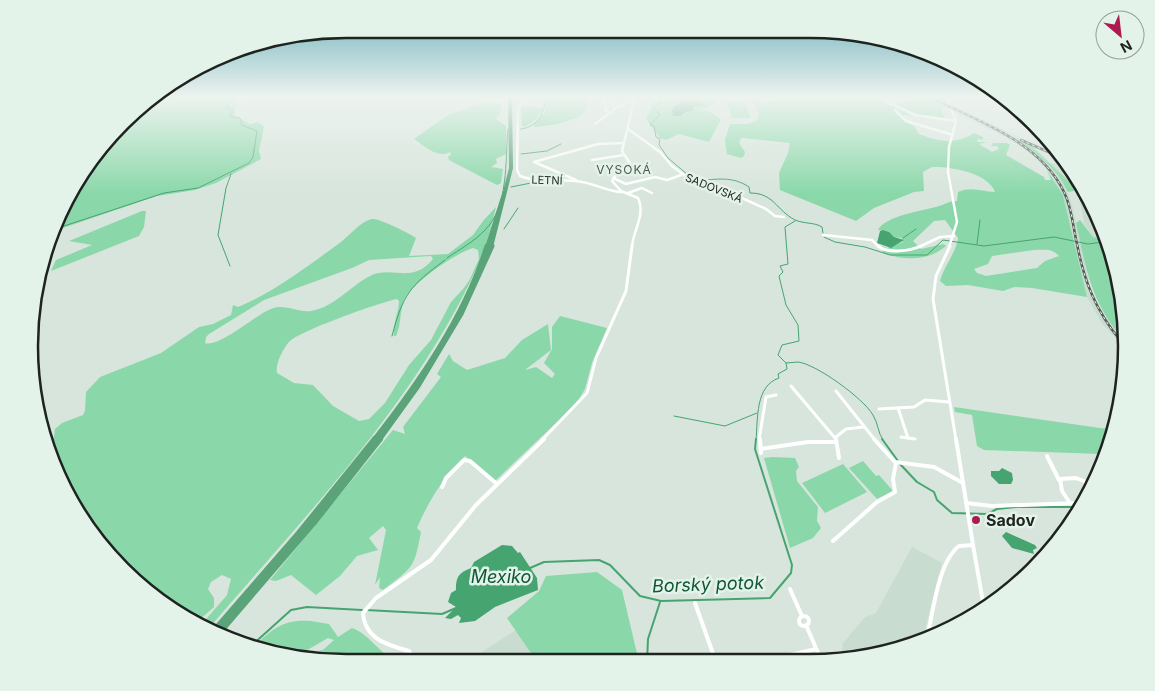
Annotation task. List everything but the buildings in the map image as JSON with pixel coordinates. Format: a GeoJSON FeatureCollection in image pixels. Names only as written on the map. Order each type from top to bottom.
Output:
{"type":"FeatureCollection","features":[{"type":"Feature","properties":{"kind":"highway"},"geometry":{"type":"LineString","coordinates":[[218,626],[381,430],[424,368],[458,311],[484,255],[503,198],[511,143],[510,129]]}},
{"type":"Feature","properties":{"kind":"highway"},"geometry":{"type":"LineString","coordinates":[[223,628],[338,491],[390,425],[428,369],[462,312],[488,255],[506,199],[514,143],[512,129]]}},
{"type":"Feature","properties":{"kind":"street","name":"LETNÍ"},"geometry":{"type":"LineString","coordinates":[[518,129],[517,173],[524,179],[536,182],[576,181],[603,186],[614,193],[628,193],[642,188],[652,193]]}},
{"type":"Feature","properties":{"kind":"street"},"geometry":{"type":"LineString","coordinates":[[613,178],[631,165],[622,151],[628,129]]}},
{"type":"Feature","properties":{"kind":"street","name":"SADOVSKÁ"},"geometry":{"type":"LineString","coordinates":[[628,129],[660,152],[682,174],[695,182],[726,192],[759,206],[775,216],[784,217]]}},
{"type":"Feature","properties":{"kind":"street"},"geometry":{"type":"LineString","coordinates":[[931,129],[952,136]]}},
{"type":"Feature","properties":{"kind":"street"},"geometry":{"type":"LineString","coordinates":[[954,129],[949,147],[948,172],[957,214],[954,236],[936,276],[933,299],[983,601]]}},
{"type":"Feature","properties":{"kind":"street"},"geometry":{"type":"LineString","coordinates":[[576,181],[534,162],[598,144],[624,143]]}},
{"type":"Feature","properties":{"kind":"street"},"geometry":{"type":"LineString","coordinates":[[592,160],[624,154]]}},
{"type":"Feature","properties":{"kind":"street"},"geometry":{"type":"LineString","coordinates":[[613,178],[626,184],[655,177],[667,180],[682,174]]}},
{"type":"Feature","properties":{"kind":"street"},"geometry":{"type":"LineString","coordinates":[[613,178],[615,185],[623,192]]}},
{"type":"Feature","properties":{"kind":"street"},"geometry":{"type":"LineString","coordinates":[[410,654],[409,651],[382,644],[378,641],[363,623],[364,611],[375,599],[416,574],[432,559],[452,538],[476,505],[585,396],[596,359],[615,322],[629,287],[633,261],[632,242],[642,205],[637,196],[628,193]]}},
{"type":"Feature","properties":{"kind":"street"},"geometry":{"type":"LineString","coordinates":[[824,235],[872,240],[880,248],[890,250],[914,249],[940,237],[954,236]]}},
{"type":"Feature","properties":{"kind":"street"},"geometry":{"type":"LineString","coordinates":[[791,386],[835,440],[839,458]]}},
{"type":"Feature","properties":{"kind":"street"},"geometry":{"type":"LineString","coordinates":[[836,391],[863,427],[896,463],[934,468],[963,483]]}},
{"type":"Feature","properties":{"kind":"street"},"geometry":{"type":"LineString","coordinates":[[776,396],[766,397],[763,406],[759,443],[761,451],[808,442],[835,440],[846,429],[863,427]]}},
{"type":"Feature","properties":{"kind":"street"},"geometry":{"type":"LineString","coordinates":[[879,409],[914,407],[925,400],[950,402]]}},
{"type":"Feature","properties":{"kind":"street"},"geometry":{"type":"LineString","coordinates":[[898,408],[908,438]]}},
{"type":"Feature","properties":{"kind":"street"},"geometry":{"type":"LineString","coordinates":[[902,437],[915,439]]}},
{"type":"Feature","properties":{"kind":"street"},"geometry":{"type":"LineString","coordinates":[[1046,456],[1070,503]]}},
{"type":"Feature","properties":{"kind":"street"},"geometry":{"type":"LineString","coordinates":[[442,486],[446,478],[464,460],[470,461],[497,484]]}},
{"type":"Feature","properties":{"kind":"street"},"geometry":{"type":"LineString","coordinates":[[833,541],[877,502],[895,492],[893,479],[896,463]]}},
{"type":"Feature","properties":{"kind":"street"},"geometry":{"type":"LineString","coordinates":[[1059,480],[1076,478],[1086,482]]}},
{"type":"Feature","properties":{"kind":"street"},"geometry":{"type":"LineString","coordinates":[[966,503],[992,506],[1074,503]]}},
{"type":"Feature","properties":{"kind":"street"},"geometry":{"type":"LineString","coordinates":[[930,629],[949,560],[959,546],[964,544],[973,545]]}},
{"type":"Feature","properties":{"kind":"street"},"geometry":{"type":"LineString","coordinates":[[790,589],[802,616],[808,620],[806,625],[818,654]]}},
{"type":"Feature","properties":{"kind":"street"},"geometry":{"type":"LineString","coordinates":[[695,604],[713,654]]}},
{"type":"Feature","properties":{"kind":"street"},"geometry":{"type":"LineString","coordinates":[[794,654],[816,649]]}},
{"type":"Feature","properties":{"kind":"shaded area"},"geometry":{"type":"Polygon","coordinates":[[[127,129],[264,129],[259,151],[261,159],[216,183],[195,190],[157,196],[61,229],[69,209],[89,174],[114,142],[127,129]]]}},
{"type":"Feature","properties":{"kind":"shaded area"},"geometry":{"type":"Polygon","coordinates":[[[428,129],[506,129],[506,154],[496,159],[497,163],[491,167],[503,169],[501,183],[497,185],[449,160],[450,152],[445,154],[436,153],[414,139],[428,129]]]}},
{"type":"Feature","properties":{"kind":"shaded area"},"geometry":{"type":"Polygon","coordinates":[[[654,129],[716,129],[709,142],[679,134],[666,140],[660,138],[654,129]]]}},
{"type":"Feature","properties":{"kind":"shaded area"},"geometry":{"type":"Polygon","coordinates":[[[728,129],[916,129],[919,134],[947,141],[954,141],[974,133],[983,137],[983,140],[978,139],[977,142],[988,142],[979,144],[992,152],[999,149],[997,146],[991,146],[993,143],[1007,143],[1010,145],[1006,155],[1044,177],[1045,180],[1051,180],[1047,170],[1063,195],[1087,297],[1032,288],[1014,287],[1003,291],[968,285],[946,286],[940,281],[958,238],[945,220],[934,221],[913,241],[921,249],[944,244],[946,246],[932,255],[908,258],[883,253],[882,246],[887,248],[903,242],[902,238],[894,237],[887,231],[878,230],[889,221],[906,214],[957,201],[958,192],[963,190],[972,189],[995,192],[991,185],[977,175],[958,169],[932,167],[923,172],[924,191],[914,192],[874,208],[856,221],[780,190],[779,173],[788,153],[790,143],[741,138],[739,143],[745,152],[741,158],[727,154],[725,140],[728,129]],[[1044,250],[992,256],[988,264],[974,269],[977,273],[986,276],[1037,268],[1045,261],[1059,256],[1051,251],[1044,250]]]}},
{"type":"Feature","properties":{"kind":"shaded area"},"geometry":{"type":"Polygon","coordinates":[[[989,129],[1002,129],[1047,150],[1050,153],[1012,137],[1048,165],[1066,188],[1072,205],[1091,290],[1101,310],[1117,331],[1118,340],[1101,322],[1087,297],[1063,195],[1049,172],[1031,154],[1007,138],[989,129]]]}},
{"type":"Feature","properties":{"kind":"shaded area"},"geometry":{"type":"Polygon","coordinates":[[[1005,134],[1031,145],[1071,183],[1074,191],[1068,192],[1049,166],[1024,145],[1005,134]]]}},
{"type":"Feature","properties":{"kind":"shaded area"},"geometry":{"type":"Polygon","coordinates":[[[1050,163],[1058,163],[1071,184],[1050,163]]]}},
{"type":"Feature","properties":{"kind":"shaded area"},"geometry":{"type":"Polygon","coordinates":[[[1079,198],[1098,238],[1093,237],[1084,223],[1079,198]]]}},
{"type":"Feature","properties":{"kind":"shaded area"},"geometry":{"type":"Polygon","coordinates":[[[496,207],[478,265],[453,315],[423,364],[357,456],[213,624],[205,620],[227,595],[231,579],[222,575],[211,582],[208,589],[214,598],[214,607],[202,618],[158,590],[114,549],[89,517],[69,482],[53,442],[55,429],[62,423],[83,415],[86,392],[100,377],[161,353],[199,327],[213,324],[231,315],[233,305],[238,307],[278,286],[341,242],[368,220],[376,219],[416,238],[409,256],[448,254],[473,235],[496,207]],[[473,248],[457,255],[417,284],[403,302],[396,336],[394,336],[394,332],[399,305],[397,299],[375,305],[296,337],[289,342],[282,353],[277,365],[277,373],[294,383],[313,385],[333,406],[359,421],[369,419],[385,403],[409,365],[431,340],[451,302],[470,279],[479,259],[478,250],[473,248]],[[431,256],[369,260],[264,300],[209,334],[206,337],[205,343],[219,341],[264,312],[276,307],[301,311],[320,309],[335,301],[370,276],[386,272],[410,273],[425,267],[433,259],[431,256]]]}},
{"type":"Feature","properties":{"kind":"shaded area"},"geometry":{"type":"Polygon","coordinates":[[[146,211],[144,227],[139,236],[51,271],[56,260],[92,245],[69,241],[146,211]]]}},
{"type":"Feature","properties":{"kind":"shaded area"},"geometry":{"type":"Polygon","coordinates":[[[1080,220],[1093,237],[1098,238],[1101,246],[1112,285],[1117,332],[1102,309],[1090,282],[1076,223],[1080,220]]]}},
{"type":"Feature","properties":{"kind":"shaded area"},"geometry":{"type":"Polygon","coordinates":[[[560,316],[607,328],[592,363],[585,389],[576,404],[496,480],[493,480],[465,456],[443,481],[427,507],[417,528],[421,532],[414,561],[401,576],[383,590],[379,588],[380,577],[375,585],[386,530],[383,526],[369,538],[378,550],[357,556],[340,576],[316,595],[291,575],[276,581],[270,580],[393,430],[405,434],[403,427],[441,377],[437,374],[449,354],[453,361],[467,370],[505,358],[522,340],[548,324],[551,350],[525,370],[536,367],[552,378],[555,374],[544,363],[552,349],[552,327],[560,316]]]}},
{"type":"Feature","properties":{"kind":"shaded area"},"geometry":{"type":"Polygon","coordinates":[[[954,407],[1106,429],[1098,454],[984,450],[977,446],[972,415],[955,412],[954,407]]]}},
{"type":"Feature","properties":{"kind":"shaded area"},"geometry":{"type":"Polygon","coordinates":[[[764,458],[795,458],[799,467],[796,471],[797,481],[818,507],[817,521],[821,528],[813,538],[790,548],[764,458]]]}},
{"type":"Feature","properties":{"kind":"shaded area"},"geometry":{"type":"Polygon","coordinates":[[[863,461],[893,491],[877,499],[849,468],[863,461]]]}},
{"type":"Feature","properties":{"kind":"shaded area"},"geometry":{"type":"Polygon","coordinates":[[[843,464],[867,492],[825,513],[802,483],[843,464]]]}},
{"type":"Feature","properties":{"kind":"shaded area"},"geometry":{"type":"Polygon","coordinates":[[[912,547],[942,563],[925,631],[870,648],[843,652],[843,643],[865,617],[876,613],[912,547]]]}},
{"type":"Feature","properties":{"kind":"shaded area"},"geometry":{"type":"Polygon","coordinates":[[[597,572],[622,590],[637,654],[532,654],[507,618],[539,591],[546,576],[597,572]]]}},
{"type":"Feature","properties":{"kind":"shaded area"},"geometry":{"type":"Polygon","coordinates":[[[301,621],[329,624],[338,637],[352,628],[364,635],[386,654],[317,652],[334,640],[328,638],[304,651],[259,641],[279,626],[301,621]]]}},
{"type":"Feature","properties":{"kind":"shaded area"},"geometry":{"type":"Polygon","coordinates":[[[517,629],[531,654],[479,654],[517,629]]]}},
{"type":"Feature","properties":{"kind":"water"},"geometry":{"type":"Polygon","coordinates":[[[880,231],[889,232],[894,237],[904,240],[891,248],[877,243],[880,231]]]}},
{"type":"Feature","properties":{"kind":"water"},"geometry":{"type":"Polygon","coordinates":[[[1002,468],[1012,473],[1013,480],[1011,484],[999,484],[991,476],[991,471],[999,471],[1002,468]]]}},
{"type":"Feature","properties":{"kind":"water"},"geometry":{"type":"Polygon","coordinates":[[[1006,532],[1035,545],[1037,548],[1033,550],[1034,554],[1012,548],[1002,536],[1006,532]]]}},
{"type":"Feature","properties":{"kind":"water","name":"Mexiko"},"geometry":{"type":"Polygon","coordinates":[[[502,545],[512,546],[518,553],[520,552],[537,578],[538,590],[495,607],[475,621],[459,623],[461,618],[458,615],[451,619],[445,618],[456,607],[448,602],[451,593],[456,590],[459,576],[471,568],[474,562],[502,545]]]}},
{"type":"Feature","properties":{"kind":"waterway"},"geometry":{"type":"LineString","coordinates":[[61,227],[164,193],[198,188],[249,163],[253,157],[257,131],[253,129]]}},
{"type":"Feature","properties":{"kind":"waterway"},"geometry":{"type":"LineString","coordinates":[[447,258],[472,242],[493,220],[502,196],[506,169],[508,129]]}},
{"type":"Feature","properties":{"kind":"waterway"},"geometry":{"type":"LineString","coordinates":[[655,129],[656,137],[660,139],[659,145],[668,158],[694,180]]}},
{"type":"Feature","properties":{"kind":"waterway"},"geometry":{"type":"LineString","coordinates":[[521,154],[547,151],[561,144]]}},
{"type":"Feature","properties":{"kind":"waterway"},"geometry":{"type":"LineString","coordinates":[[230,266],[218,235],[226,188],[231,174]]}},
{"type":"Feature","properties":{"kind":"waterway"},"geometry":{"type":"LineString","coordinates":[[698,181],[724,179],[737,181],[749,187],[750,193],[770,199],[795,220],[822,227],[823,233]]}},
{"type":"Feature","properties":{"kind":"waterway"},"geometry":{"type":"LineString","coordinates":[[511,187],[536,182]]}},
{"type":"Feature","properties":{"kind":"waterway"},"geometry":{"type":"LineString","coordinates":[[504,229],[518,208]]}},
{"type":"Feature","properties":{"kind":"waterway"},"geometry":{"type":"LineString","coordinates":[[977,244],[980,220]]}},
{"type":"Feature","properties":{"kind":"waterway"},"geometry":{"type":"LineString","coordinates":[[786,363],[778,355],[782,345],[799,341],[798,325],[786,305],[779,276],[783,272],[780,266],[788,264],[785,227],[795,221]]}},
{"type":"Feature","properties":{"kind":"waterway"},"geometry":{"type":"LineString","coordinates":[[903,238],[916,229]]}},
{"type":"Feature","properties":{"kind":"waterway"},"geometry":{"type":"LineString","coordinates":[[824,237],[835,242],[865,247],[890,255],[927,255],[943,240],[984,246],[1054,237],[1088,244],[1100,242]]}},
{"type":"Feature","properties":{"kind":"waterway"},"geometry":{"type":"LineString","coordinates":[[392,336],[404,300],[416,284],[445,260]]}},
{"type":"Feature","properties":{"kind":"waterway"},"geometry":{"type":"LineString","coordinates":[[786,363],[798,362],[806,364],[827,375],[850,391],[873,415],[883,440]]}},
{"type":"Feature","properties":{"kind":"waterway","name":"Borský potok"},"geometry":{"type":"LineString","coordinates":[[756,440],[759,404],[762,396],[771,382],[779,378],[778,374],[787,369],[786,363]]}},
{"type":"Feature","properties":{"kind":"waterway"},"geometry":{"type":"LineString","coordinates":[[674,416],[725,426],[757,413]]}},
{"type":"Feature","properties":{"kind":"waterway","name":"Borský potok"},"geometry":{"type":"LineString","coordinates":[[530,568],[544,562],[599,560],[610,565],[640,596],[661,601],[770,598],[791,573],[792,565],[755,449],[756,439]]}},
{"type":"Feature","properties":{"kind":"waterway"},"geometry":{"type":"LineString","coordinates":[[882,439],[898,461]]}},
{"type":"Feature","properties":{"kind":"waterway"},"geometry":{"type":"LineString","coordinates":[[900,464],[917,482],[934,492],[937,500],[952,513],[987,514],[997,509],[1016,507],[1072,507]]}},
{"type":"Feature","properties":{"kind":"waterway"},"geometry":{"type":"LineString","coordinates":[[647,654],[648,639],[660,602]]}},
{"type":"Feature","properties":{"kind":"waterway","name":"Borský potok"},"geometry":{"type":"LineString","coordinates":[[257,640],[291,610],[307,607],[362,610]]}},
{"type":"Feature","properties":{"kind":"waterway","name":"Borský potok"},"geometry":{"type":"LineString","coordinates":[[366,610],[442,614],[456,608]]}},
{"type":"Feature","properties":{"kind":"railway"},"geometry":{"type":"LineString","coordinates":[[996,129],[1023,146],[1039,159],[1053,174],[1064,192],[1069,204],[1087,283],[1104,318],[1118,337]]}},
{"type":"Feature","properties":{"kind":"railway"},"geometry":{"type":"LineString","coordinates":[[1021,140],[1049,152]]}},
{"type":"Feature","properties":{"kind":"place","name":"Sadov"},"geometry":{"type":"Point","coordinates":[976,520]}},
{"type":"Feature","properties":{"kind":"district","name":"VYSOKÁ"},"geometry":{"type":"Point","coordinates":[624,169]}}]}
